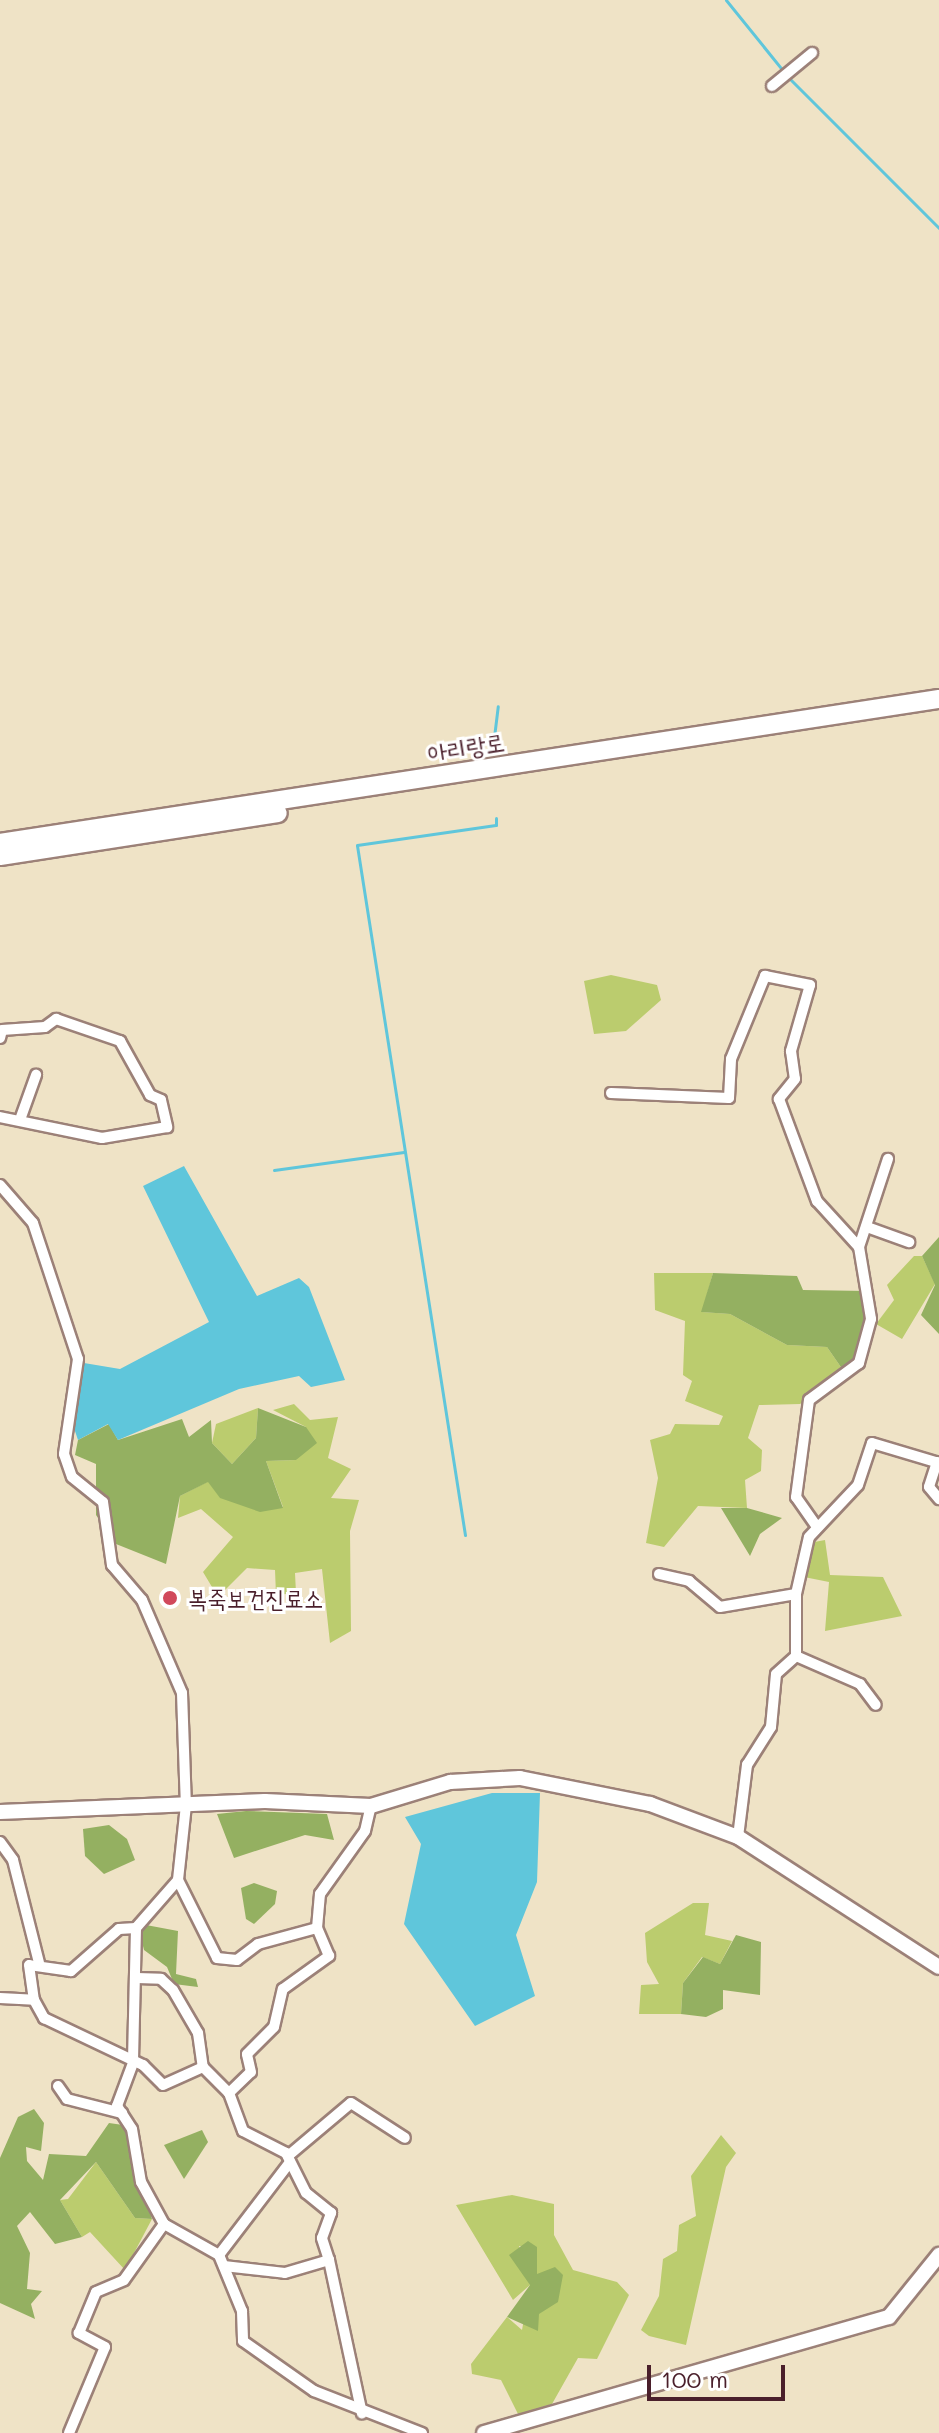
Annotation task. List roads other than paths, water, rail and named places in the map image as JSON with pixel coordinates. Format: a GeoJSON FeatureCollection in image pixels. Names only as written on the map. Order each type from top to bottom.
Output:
{"type":"FeatureCollection","features":[{"type":"Feature","properties":{"kind":"highway","name":"아리랑로"},"geometry":{"type":"LineString","coordinates":[[0,843],[939,699]]}},
{"type":"Feature","properties":{"kind":"highway","name":"아리랑로"},"geometry":{"type":"LineString","coordinates":[[0,856],[939,712]]}},
{"type":"Feature","properties":{"kind":"street"},"geometry":{"type":"LineString","coordinates":[[772,86],[812,53]]}},
{"type":"Feature","properties":{"kind":"street"},"geometry":{"type":"LineString","coordinates":[[611,1093],[729,1098],[731,1059],[765,976],[810,985],[791,1051],[795,1079],[779,1099],[817,1201],[859,1247],[869,1276],[868,1345],[827,1393],[809,1400],[806,1413],[796,1497],[816,1526]]}},
{"type":"Feature","properties":{"kind":"street"},"geometry":{"type":"LineString","coordinates":[[0,1117],[21,1117],[102,1138],[167,1127],[161,1100],[150,1095],[120,1041],[56,1019],[45,1027],[1,1032]]}},
{"type":"Feature","properties":{"kind":"street"},"geometry":{"type":"LineString","coordinates":[[21,1117],[36,1075]]}},
{"type":"Feature","properties":{"kind":"street"},"geometry":{"type":"LineString","coordinates":[[859,1247],[888,1159]]}},
{"type":"Feature","properties":{"kind":"street"},"geometry":{"type":"LineString","coordinates":[[0,1185],[33,1223],[78,1359],[64,1454],[72,1477],[103,1502],[112,1565],[142,1600],[171,1657],[186,1726],[186,1805],[178,1880],[217,1958],[237,1960],[258,1944],[317,1928]]}},
{"type":"Feature","properties":{"kind":"street"},"geometry":{"type":"LineString","coordinates":[[867,1227],[909,1242]]}},
{"type":"Feature","properties":{"kind":"street"},"geometry":{"type":"LineString","coordinates":[[738,1837],[747,1765],[771,1727],[776,1674],[796,1656],[796,1594],[816,1526],[858,1485],[872,1443],[938,1462],[929,1487],[939,1499]]}},
{"type":"Feature","properties":{"kind":"street"},"geometry":{"type":"LineString","coordinates":[[659,1574],[689,1581],[720,1607],[796,1594]]}},
{"type":"Feature","properties":{"kind":"street"},"geometry":{"type":"LineString","coordinates":[[796,1656],[860,1684],[876,1705]]}},
{"type":"Feature","properties":{"kind":"street"},"geometry":{"type":"LineString","coordinates":[[0,1812],[186,1805],[371,1806],[450,1782],[520,1778],[650,1804],[738,1837],[939,1967]]}},
{"type":"Feature","properties":{"kind":"street"},"geometry":{"type":"LineString","coordinates":[[229,2093],[251,2072],[247,2054],[274,2027],[283,1989],[329,1956],[317,1928],[320,1894],[365,1831],[371,1806]]}},
{"type":"Feature","properties":{"kind":"street"},"geometry":{"type":"LineString","coordinates":[[0,1842],[13,1860],[39,1963]]}},
{"type":"Feature","properties":{"kind":"street"},"geometry":{"type":"LineString","coordinates":[[178,1880],[136,1928],[133,2063],[117,2106],[122,2113],[141,2182],[164,2224],[219,2255],[242,2311],[243,2341],[314,2391],[362,2414],[422,2433]]}},
{"type":"Feature","properties":{"kind":"street"},"geometry":{"type":"LineString","coordinates":[[136,1928],[119,1929],[71,1971],[39,1963],[29,1965],[27,1975],[34,2000],[44,2018],[133,2063],[163,2085],[203,2067]]}},
{"type":"Feature","properties":{"kind":"street"},"geometry":{"type":"LineString","coordinates":[[137,1978],[161,1979],[173,1990],[198,2033],[203,2067],[229,2093],[243,2131],[289,2159],[306,2193],[331,2213],[322,2238],[362,2414]]}},
{"type":"Feature","properties":{"kind":"street"},"geometry":{"type":"LineString","coordinates":[[0,1998],[34,2000]]}},
{"type":"Feature","properties":{"kind":"street"},"geometry":{"type":"LineString","coordinates":[[58,2086],[67,2099],[122,2113]]}},
{"type":"Feature","properties":{"kind":"street"},"geometry":{"type":"LineString","coordinates":[[219,2255],[289,2159],[351,2103],[405,2138]]}},
{"type":"Feature","properties":{"kind":"street"},"geometry":{"type":"LineString","coordinates":[[69,2433],[105,2347],[79,2333],[96,2292],[124,2280],[164,2224]]}},
{"type":"Feature","properties":{"kind":"street"},"geometry":{"type":"LineString","coordinates":[[484,2433],[889,2317],[939,2255]]}},
{"type":"Feature","properties":{"kind":"street"},"geometry":{"type":"LineString","coordinates":[[224,2266],[285,2273],[329,2260]]}},
{"type":"Feature","properties":{"kind":"water"},"geometry":{"type":"Polygon","coordinates":[[[184,1166],[257,1296],[299,1278],[309,1287],[345,1380],[311,1387],[299,1376],[239,1389],[118,1440],[108,1424],[78,1440],[73,1425],[84,1363],[120,1369],[209,1322],[143,1186],[184,1166]]]}},
{"type":"Feature","properties":{"kind":"water"},"geometry":{"type":"Polygon","coordinates":[[[492,1793],[540,1793],[537,1882],[516,1935],[535,1996],[475,2026],[404,1924],[421,1844],[405,1817],[492,1793]]]}},
{"type":"Feature","properties":{"kind":"waterway"},"geometry":{"type":"LineString","coordinates":[[726,0],[784,72]]}},
{"type":"Feature","properties":{"kind":"waterway"},"geometry":{"type":"LineString","coordinates":[[789,78],[939,228]]}},
{"type":"Feature","properties":{"kind":"waterway"},"geometry":{"type":"LineString","coordinates":[[494,737],[498,706]]}},
{"type":"Feature","properties":{"kind":"waterway"},"geometry":{"type":"LineString","coordinates":[[465,1535],[357,845],[496,825],[496,818]]}},
{"type":"Feature","properties":{"kind":"waterway"},"geometry":{"type":"LineString","coordinates":[[274,1170],[404,1152]]}},
{"type":"Feature","properties":{"kind":"place","name":"복죽보건진료소"},"geometry":{"type":"Point","coordinates":[170,1598]}}]}
